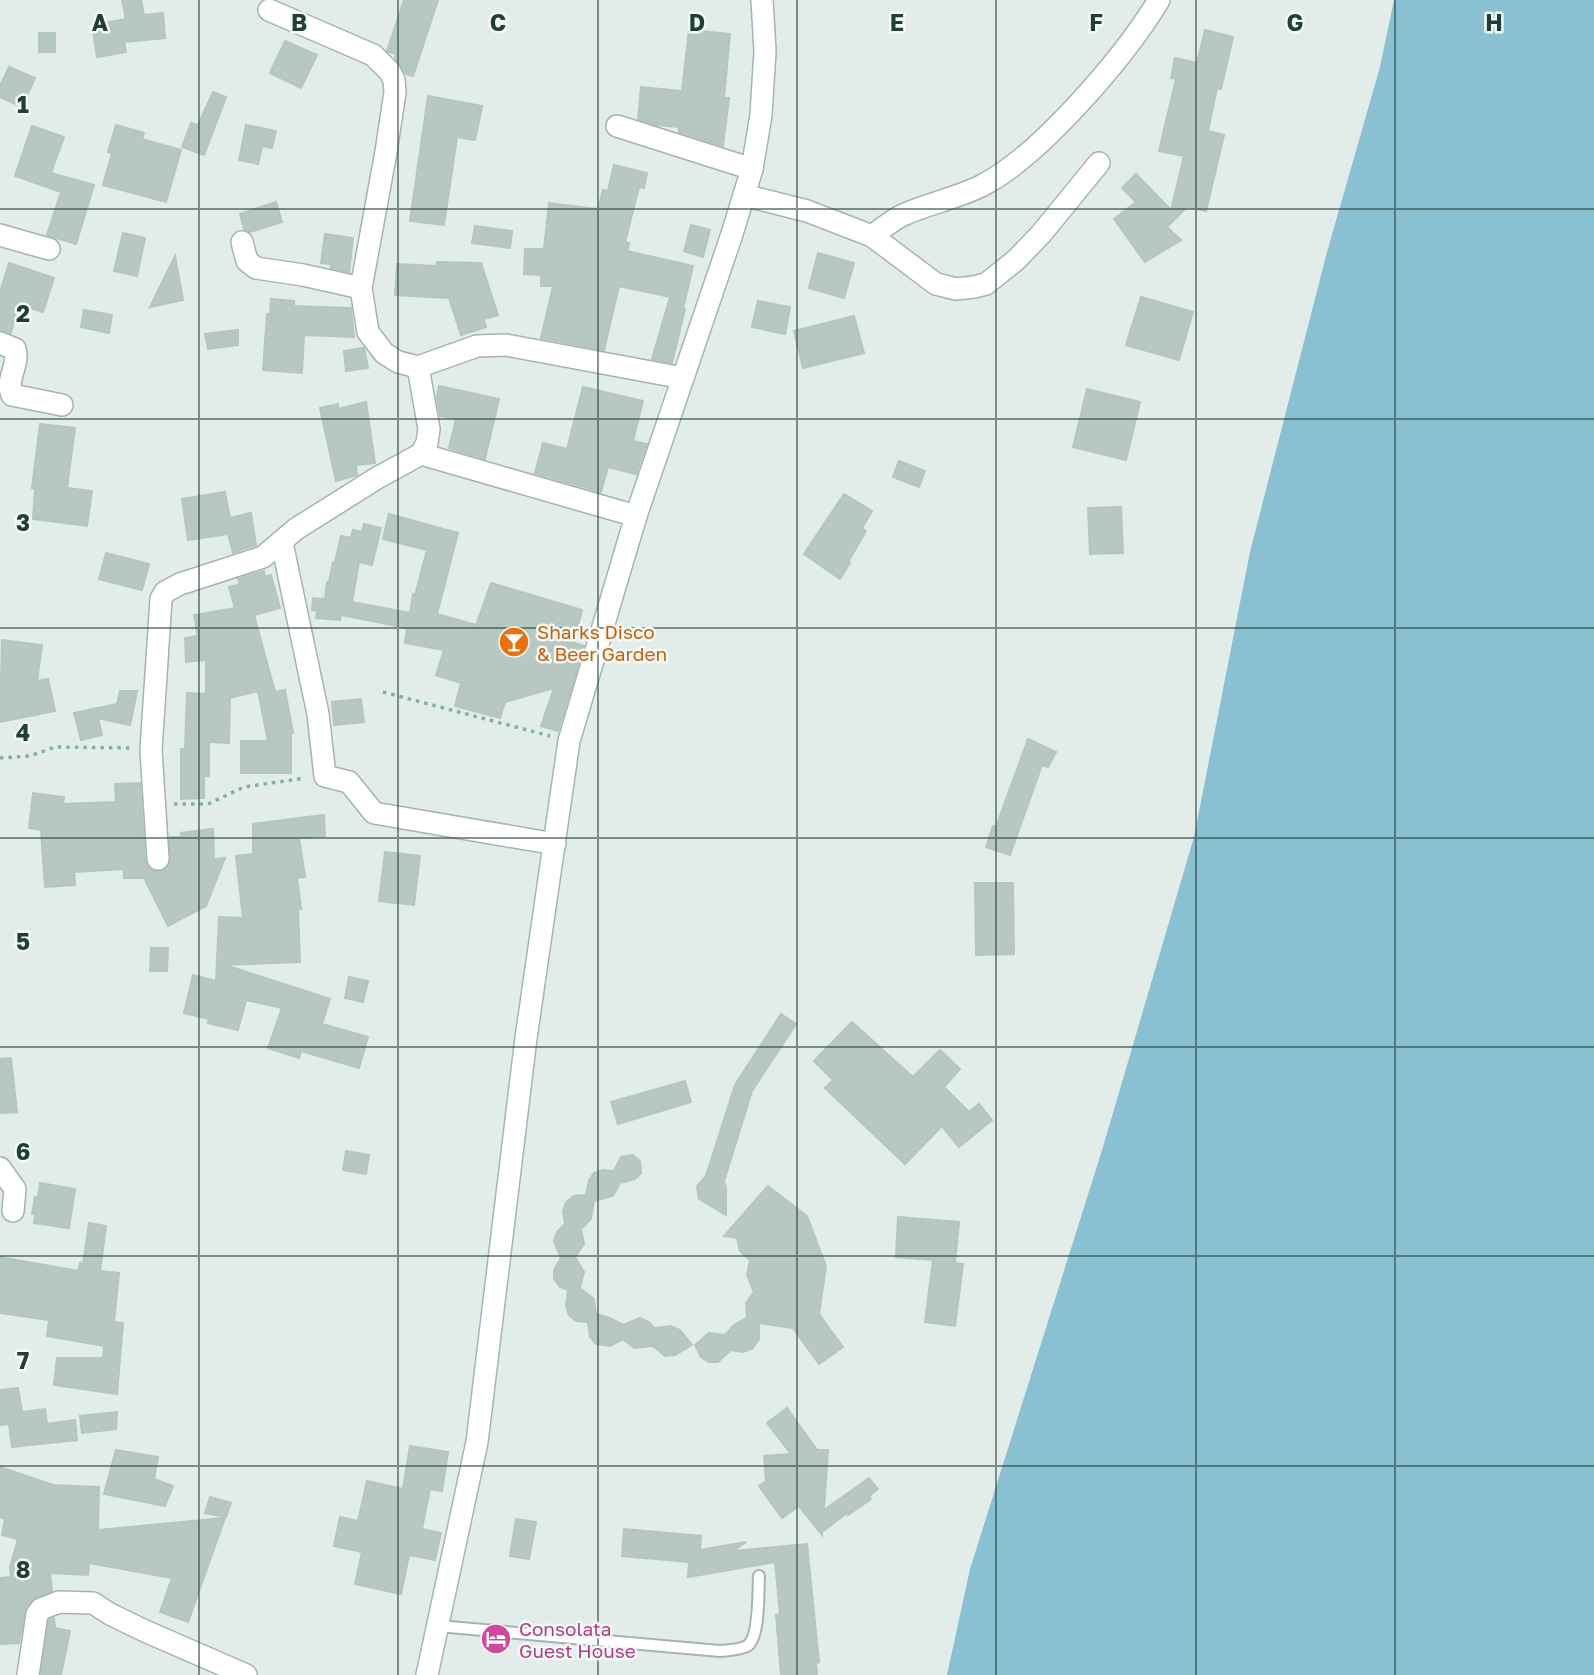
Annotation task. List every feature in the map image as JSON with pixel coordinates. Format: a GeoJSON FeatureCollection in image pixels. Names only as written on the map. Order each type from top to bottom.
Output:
{"type":"FeatureCollection","features":[{"type":"Feature","properties":{"kind":"street"},"geometry":{"type":"LineString","coordinates":[[428,1675],[477,1442],[526,1038],[569,741],[636,516],[752,169],[761,115],[765,51],[762,0]]}},
{"type":"Feature","properties":{"kind":"street"},"geometry":{"type":"LineString","coordinates":[[872,236],[902,216],[983,185],[1038,144],[1096,83],[1159,0]]}},
{"type":"Feature","properties":{"kind":"street"},"geometry":{"type":"LineString","coordinates":[[269,10],[373,55],[394,80],[395,92],[386,152],[361,288],[368,332],[384,353],[398,362],[418,367],[477,346],[506,345],[683,378]]}},
{"type":"Feature","properties":{"kind":"street"},"geometry":{"type":"LineString","coordinates":[[617,126],[752,169]]}},
{"type":"Feature","properties":{"kind":"street"},"geometry":{"type":"LineString","coordinates":[[744,195],[848,225],[872,236],[936,284],[956,289],[986,284],[1000,274],[1041,234],[1099,163]]}},
{"type":"Feature","properties":{"kind":"street"},"geometry":{"type":"LineString","coordinates":[[0,235],[49,249]]}},
{"type":"Feature","properties":{"kind":"street"},"geometry":{"type":"LineString","coordinates":[[242,242],[247,261],[256,268],[361,288]]}},
{"type":"Feature","properties":{"kind":"street"},"geometry":{"type":"LineString","coordinates":[[0,343],[16,349],[9,388],[12,395],[62,405]]}},
{"type":"Feature","properties":{"kind":"street"},"geometry":{"type":"LineString","coordinates":[[158,859],[151,750],[161,600],[165,592],[180,584],[263,557],[296,529],[421,454],[428,443],[429,429],[418,367]]}},
{"type":"Feature","properties":{"kind":"street"},"geometry":{"type":"LineString","coordinates":[[421,454],[636,516]]}},
{"type":"Feature","properties":{"kind":"street"},"geometry":{"type":"LineString","coordinates":[[282,543],[318,714],[325,776],[349,782],[374,813],[555,844]]}},
{"type":"Feature","properties":{"kind":"street"},"geometry":{"type":"LineString","coordinates":[[0,1168],[15,1189],[13,1211]]}},
{"type":"Feature","properties":{"kind":"street"},"geometry":{"type":"LineString","coordinates":[[28,1675],[37,1614],[41,1609],[59,1602],[93,1603],[145,1631],[246,1675]]}},
{"type":"Feature","properties":{"kind":"lane"},"geometry":{"type":"LineString","coordinates":[[438,1626],[720,1651],[738,1649],[749,1645],[755,1635],[759,1576]]}},
{"type":"Feature","properties":{"kind":"path"},"geometry":{"type":"LineString","coordinates":[[383,692],[569,741]]}},
{"type":"Feature","properties":{"kind":"path"},"geometry":{"type":"LineString","coordinates":[[0,758],[30,757],[55,747],[151,750]]}},
{"type":"Feature","properties":{"kind":"path"},"geometry":{"type":"LineString","coordinates":[[154,804],[208,804],[244,787],[325,776]]}},
{"type":"Feature","properties":{"kind":"water"},"geometry":{"type":"Polygon","coordinates":[[[1394,0],[1594,0],[1594,1675],[947,1675],[970,1569],[1103,1147],[1194,837],[1250,552],[1327,252],[1380,67],[1394,0]]]}},
{"type":"Feature","properties":{"kind":"building"},"geometry":{"type":"Polygon","coordinates":[[[122,0],[141,0],[144,15],[163,13],[165,38],[124,42],[126,52],[97,57],[92,25],[126,19],[122,0]]]}},
{"type":"Feature","properties":{"kind":"building"},"geometry":{"type":"Polygon","coordinates":[[[404,0],[438,0],[413,76],[406,74],[395,59],[396,54],[387,51],[404,0]]]}},
{"type":"Feature","properties":{"kind":"building"},"geometry":{"type":"Polygon","coordinates":[[[689,30],[730,34],[724,98],[729,98],[723,146],[679,132],[679,127],[656,125],[638,119],[641,87],[682,91],[689,30]]]}},
{"type":"Feature","properties":{"kind":"building"},"geometry":{"type":"Polygon","coordinates":[[[1205,30],[1233,37],[1221,89],[1217,88],[1208,131],[1224,135],[1206,211],[1187,207],[1167,227],[1181,240],[1145,262],[1114,219],[1136,202],[1122,188],[1136,174],[1171,210],[1184,156],[1159,151],[1176,79],[1171,78],[1175,58],[1197,63],[1205,30]]]}},
{"type":"Feature","properties":{"kind":"building"},"geometry":{"type":"Polygon","coordinates":[[[39,33],[55,33],[55,52],[39,52],[39,33]]]}},
{"type":"Feature","properties":{"kind":"building"},"geometry":{"type":"Polygon","coordinates":[[[285,41],[317,55],[301,88],[270,73],[285,41]]]}},
{"type":"Feature","properties":{"kind":"building"},"geometry":{"type":"Polygon","coordinates":[[[9,67],[35,78],[22,107],[0,97],[0,86],[9,67]]]}},
{"type":"Feature","properties":{"kind":"building"},"geometry":{"type":"Polygon","coordinates":[[[213,92],[226,97],[204,155],[182,147],[191,123],[198,125],[213,92]]]}},
{"type":"Feature","properties":{"kind":"building"},"geometry":{"type":"Polygon","coordinates":[[[428,96],[482,106],[475,140],[457,137],[444,225],[410,221],[428,96]]]}},
{"type":"Feature","properties":{"kind":"building"},"geometry":{"type":"Polygon","coordinates":[[[116,125],[144,133],[142,139],[181,150],[166,202],[103,185],[112,153],[108,152],[116,125]]]}},
{"type":"Feature","properties":{"kind":"building"},"geometry":{"type":"Polygon","coordinates":[[[246,125],[276,131],[272,148],[262,146],[258,164],[239,160],[246,125]]]}},
{"type":"Feature","properties":{"kind":"building"},"geometry":{"type":"Polygon","coordinates":[[[32,126],[64,137],[51,173],[94,185],[76,244],[47,235],[61,192],[15,176],[32,126]]]}},
{"type":"Feature","properties":{"kind":"building"},"geometry":{"type":"Polygon","coordinates":[[[614,165],[647,173],[644,188],[639,187],[625,242],[629,243],[627,251],[693,266],[672,363],[652,359],[670,297],[619,286],[604,350],[541,338],[553,286],[541,286],[541,275],[524,274],[525,249],[544,249],[549,203],[598,209],[603,190],[608,191],[614,165]]]}},
{"type":"Feature","properties":{"kind":"building"},"geometry":{"type":"Polygon","coordinates":[[[276,202],[282,222],[250,232],[244,229],[240,214],[276,202]]]}},
{"type":"Feature","properties":{"kind":"building"},"geometry":{"type":"Polygon","coordinates":[[[691,225],[710,230],[703,257],[684,251],[691,225]]]}},
{"type":"Feature","properties":{"kind":"building"},"geometry":{"type":"Polygon","coordinates":[[[475,226],[512,231],[510,248],[472,243],[475,226]]]}},
{"type":"Feature","properties":{"kind":"building"},"geometry":{"type":"Polygon","coordinates":[[[123,233],[145,238],[137,276],[114,271],[123,233]]]}},
{"type":"Feature","properties":{"kind":"building"},"geometry":{"type":"Polygon","coordinates":[[[325,234],[353,238],[349,272],[331,268],[331,264],[321,263],[325,234]]]}},
{"type":"Feature","properties":{"kind":"building"},"geometry":{"type":"Polygon","coordinates":[[[818,253],[854,263],[844,298],[809,288],[818,253]]]}},
{"type":"Feature","properties":{"kind":"building"},"geometry":{"type":"Polygon","coordinates":[[[175,256],[183,300],[150,307],[175,256]]]}},
{"type":"Feature","properties":{"kind":"building"},"geometry":{"type":"Polygon","coordinates":[[[437,262],[481,263],[498,315],[484,319],[486,327],[461,335],[449,298],[395,295],[397,264],[436,266],[437,262]]]}},
{"type":"Feature","properties":{"kind":"building"},"geometry":{"type":"Polygon","coordinates":[[[9,263],[54,278],[43,312],[18,304],[11,333],[0,330],[0,292],[9,263]]]}},
{"type":"Feature","properties":{"kind":"building"},"geometry":{"type":"Polygon","coordinates":[[[1141,297],[1193,312],[1179,360],[1126,345],[1141,297]]]}},
{"type":"Feature","properties":{"kind":"building"},"geometry":{"type":"Polygon","coordinates":[[[271,299],[294,301],[294,306],[351,308],[354,337],[304,335],[302,373],[263,370],[267,314],[270,314],[271,299]]]}},
{"type":"Feature","properties":{"kind":"building"},"geometry":{"type":"Polygon","coordinates":[[[758,301],[790,307],[785,334],[752,327],[758,301]]]}},
{"type":"Feature","properties":{"kind":"building"},"geometry":{"type":"Polygon","coordinates":[[[84,310],[112,315],[109,333],[81,327],[84,310]]]}},
{"type":"Feature","properties":{"kind":"building"},"geometry":{"type":"Polygon","coordinates":[[[854,316],[864,353],[803,368],[794,331],[854,316]]]}},
{"type":"Feature","properties":{"kind":"building"},"geometry":{"type":"Polygon","coordinates":[[[238,330],[238,345],[208,349],[205,334],[238,330]]]}},
{"type":"Feature","properties":{"kind":"building"},"geometry":{"type":"Polygon","coordinates":[[[364,348],[368,368],[346,371],[344,351],[364,348]]]}},
{"type":"Feature","properties":{"kind":"building"},"geometry":{"type":"Polygon","coordinates":[[[439,386],[499,399],[485,459],[449,448],[456,419],[440,416],[437,397],[439,386]]]}},
{"type":"Feature","properties":{"kind":"building"},"geometry":{"type":"Polygon","coordinates":[[[583,387],[643,401],[633,441],[647,444],[636,474],[608,467],[601,492],[535,473],[543,443],[567,449],[583,387]]]}},
{"type":"Feature","properties":{"kind":"building"},"geometry":{"type":"Polygon","coordinates":[[[1087,389],[1140,402],[1126,460],[1073,447],[1087,389]]]}},
{"type":"Feature","properties":{"kind":"building"},"geometry":{"type":"Polygon","coordinates":[[[366,402],[375,463],[356,465],[357,475],[336,481],[320,408],[338,404],[338,409],[366,402]]]}},
{"type":"Feature","properties":{"kind":"building"},"geometry":{"type":"Polygon","coordinates":[[[40,424],[75,428],[67,488],[92,491],[87,526],[33,519],[35,488],[32,488],[40,424]]]}},
{"type":"Feature","properties":{"kind":"building"},"geometry":{"type":"Polygon","coordinates":[[[899,461],[925,471],[919,487],[893,477],[899,461]]]}},
{"type":"Feature","properties":{"kind":"building"},"geometry":{"type":"Polygon","coordinates":[[[225,492],[230,518],[251,513],[256,545],[233,553],[228,534],[188,540],[182,499],[225,492]]]}},
{"type":"Feature","properties":{"kind":"building"},"geometry":{"type":"Polygon","coordinates":[[[844,494],[872,511],[862,528],[866,531],[840,579],[804,554],[844,494]]]}},
{"type":"Feature","properties":{"kind":"building"},"geometry":{"type":"Polygon","coordinates":[[[1121,507],[1123,553],[1090,554],[1088,508],[1121,507]]]}},
{"type":"Feature","properties":{"kind":"building"},"geometry":{"type":"Polygon","coordinates":[[[389,514],[458,533],[437,614],[476,625],[491,583],[582,610],[574,643],[584,646],[558,731],[541,726],[554,688],[505,702],[500,718],[455,706],[461,683],[436,675],[444,650],[405,643],[407,628],[341,615],[340,620],[316,618],[317,611],[312,610],[313,598],[325,599],[327,582],[341,536],[351,538],[353,530],[362,532],[364,524],[381,528],[372,565],[359,562],[352,602],[410,613],[427,550],[383,539],[389,514]]]}},
{"type":"Feature","properties":{"kind":"building"},"geometry":{"type":"Polygon","coordinates":[[[106,553],[149,564],[142,590],[99,579],[106,553]]]}},
{"type":"Feature","properties":{"kind":"building"},"geometry":{"type":"Polygon","coordinates":[[[264,571],[265,577],[271,575],[280,608],[254,615],[275,692],[285,690],[293,733],[291,773],[241,773],[241,741],[268,741],[258,691],[230,698],[229,743],[209,742],[209,776],[204,776],[204,798],[181,799],[181,749],[185,749],[187,693],[206,694],[206,660],[186,662],[185,638],[198,636],[194,615],[235,608],[229,587],[240,584],[238,579],[264,571]]]}},
{"type":"Feature","properties":{"kind":"building"},"geometry":{"type":"Polygon","coordinates":[[[2,640],[42,645],[37,681],[48,679],[55,711],[0,722],[2,640]]]}},
{"type":"Feature","properties":{"kind":"building"},"geometry":{"type":"Polygon","coordinates":[[[120,691],[137,691],[130,725],[98,718],[102,735],[81,740],[74,713],[117,704],[120,691]]]}},
{"type":"Feature","properties":{"kind":"building"},"geometry":{"type":"Polygon","coordinates":[[[361,699],[364,722],[334,725],[332,702],[361,699]]]}},
{"type":"Feature","properties":{"kind":"building"},"geometry":{"type":"Polygon","coordinates":[[[1028,739],[1056,752],[1048,767],[1042,765],[1010,855],[986,847],[1028,739]]]}},
{"type":"Feature","properties":{"kind":"building"},"geometry":{"type":"Polygon","coordinates":[[[140,783],[145,860],[152,870],[160,872],[169,865],[170,837],[181,837],[181,833],[213,829],[214,859],[225,858],[206,906],[168,926],[144,878],[124,878],[124,869],[74,872],[75,885],[45,887],[41,830],[29,828],[33,793],[64,797],[63,804],[116,802],[115,784],[140,783]]]}},
{"type":"Feature","properties":{"kind":"building"},"geometry":{"type":"Polygon","coordinates":[[[324,815],[325,836],[299,838],[305,877],[297,878],[301,909],[298,909],[300,962],[225,965],[330,999],[322,1024],[368,1037],[359,1068],[301,1051],[299,1058],[268,1048],[282,1008],[246,1000],[238,1030],[208,1023],[209,1019],[184,1013],[193,975],[216,981],[219,917],[243,918],[236,856],[253,854],[253,824],[324,815]]]}},
{"type":"Feature","properties":{"kind":"building"},"geometry":{"type":"Polygon","coordinates":[[[385,852],[420,856],[414,905],[379,901],[385,852]]]}},
{"type":"Feature","properties":{"kind":"building"},"geometry":{"type":"Polygon","coordinates":[[[975,883],[1013,883],[1014,954],[976,955],[975,883]]]}},
{"type":"Feature","properties":{"kind":"building"},"geometry":{"type":"Polygon","coordinates":[[[151,948],[168,948],[167,971],[150,971],[151,948]]]}},
{"type":"Feature","properties":{"kind":"building"},"geometry":{"type":"Polygon","coordinates":[[[349,977],[368,981],[363,1002],[345,998],[349,977]]]}},
{"type":"Feature","properties":{"kind":"building"},"geometry":{"type":"Polygon","coordinates":[[[781,1014],[796,1024],[752,1091],[724,1181],[726,1215],[699,1199],[697,1186],[706,1176],[735,1085],[781,1014]]]}},
{"type":"Feature","properties":{"kind":"building"},"geometry":{"type":"Polygon","coordinates":[[[852,1022],[913,1077],[940,1050],[960,1069],[944,1087],[969,1112],[979,1104],[992,1120],[959,1147],[942,1126],[905,1164],[825,1088],[833,1080],[814,1061],[852,1022]]]}},
{"type":"Feature","properties":{"kind":"building"},"geometry":{"type":"Polygon","coordinates":[[[11,1058],[17,1112],[1,1113],[0,1059],[11,1058]]]}},
{"type":"Feature","properties":{"kind":"building"},"geometry":{"type":"Polygon","coordinates":[[[685,1081],[691,1102],[618,1124],[611,1102],[685,1081]]]}},
{"type":"Feature","properties":{"kind":"building"},"geometry":{"type":"Polygon","coordinates":[[[346,1151],[369,1155],[366,1174],[343,1170],[346,1151]]]}},
{"type":"Feature","properties":{"kind":"building"},"geometry":{"type":"Polygon","coordinates":[[[633,1155],[640,1161],[641,1173],[635,1179],[620,1183],[613,1196],[594,1201],[591,1219],[581,1229],[584,1244],[575,1257],[584,1272],[580,1288],[594,1299],[596,1314],[623,1325],[640,1318],[654,1328],[671,1326],[680,1330],[692,1345],[675,1355],[665,1356],[653,1346],[634,1348],[623,1339],[610,1346],[596,1344],[590,1337],[588,1322],[576,1321],[569,1315],[566,1306],[568,1290],[560,1287],[554,1279],[554,1270],[561,1258],[554,1241],[557,1232],[565,1224],[563,1211],[566,1202],[574,1196],[586,1195],[589,1180],[594,1173],[614,1171],[621,1157],[633,1155]]]}},
{"type":"Feature","properties":{"kind":"building"},"geometry":{"type":"Polygon","coordinates":[[[40,1183],[75,1189],[69,1228],[34,1223],[35,1214],[32,1214],[40,1183]]]}},
{"type":"Feature","properties":{"kind":"building"},"geometry":{"type":"Polygon","coordinates":[[[768,1186],[807,1216],[826,1266],[819,1314],[843,1347],[819,1364],[793,1328],[759,1323],[759,1339],[753,1348],[743,1352],[731,1350],[718,1362],[709,1362],[701,1357],[695,1345],[709,1333],[725,1335],[734,1325],[747,1318],[746,1303],[754,1292],[747,1275],[750,1260],[740,1251],[737,1238],[724,1236],[768,1186]]]}},
{"type":"Feature","properties":{"kind":"building"},"geometry":{"type":"Polygon","coordinates":[[[898,1217],[959,1222],[955,1263],[963,1264],[955,1326],[925,1322],[933,1260],[896,1257],[898,1217]]]}},
{"type":"Feature","properties":{"kind":"building"},"geometry":{"type":"Polygon","coordinates":[[[89,1223],[106,1226],[100,1271],[119,1273],[114,1322],[123,1323],[117,1394],[54,1385],[57,1358],[103,1358],[104,1346],[47,1336],[49,1320],[0,1313],[0,1257],[78,1271],[80,1263],[83,1264],[89,1223]]]}},
{"type":"Feature","properties":{"kind":"building"},"geometry":{"type":"Polygon","coordinates":[[[18,1388],[22,1412],[45,1409],[47,1424],[75,1420],[77,1440],[12,1447],[9,1424],[0,1425],[0,1390],[18,1388]]]}},
{"type":"Feature","properties":{"kind":"building"},"geometry":{"type":"Polygon","coordinates":[[[787,1408],[817,1450],[828,1450],[824,1510],[869,1478],[878,1489],[869,1496],[871,1499],[848,1515],[847,1513],[822,1532],[822,1535],[799,1506],[782,1518],[759,1486],[766,1481],[764,1456],[791,1454],[767,1423],[787,1408]]]}},
{"type":"Feature","properties":{"kind":"building"},"geometry":{"type":"Polygon","coordinates":[[[117,1412],[116,1429],[82,1433],[80,1416],[117,1412]]]}},
{"type":"Feature","properties":{"kind":"building"},"geometry":{"type":"Polygon","coordinates":[[[410,1446],[448,1452],[442,1491],[430,1489],[422,1529],[441,1533],[435,1560],[409,1555],[401,1594],[355,1584],[362,1552],[334,1546],[340,1517],[358,1521],[367,1481],[403,1489],[410,1446]]]}},
{"type":"Feature","properties":{"kind":"building"},"geometry":{"type":"Polygon","coordinates":[[[116,1450],[158,1457],[154,1479],[173,1486],[165,1506],[104,1494],[116,1450]]]}},
{"type":"Feature","properties":{"kind":"building"},"geometry":{"type":"Polygon","coordinates":[[[0,1467],[53,1485],[99,1487],[98,1530],[225,1518],[188,1622],[160,1612],[172,1578],[89,1563],[88,1575],[50,1573],[52,1591],[36,1597],[26,1606],[19,1643],[0,1644],[0,1578],[11,1577],[10,1567],[18,1539],[2,1535],[5,1519],[0,1517],[0,1467]]]}},
{"type":"Feature","properties":{"kind":"building"},"geometry":{"type":"Polygon","coordinates":[[[210,1497],[231,1503],[226,1517],[205,1513],[210,1497]]]}},
{"type":"Feature","properties":{"kind":"building"},"geometry":{"type":"Polygon","coordinates":[[[516,1519],[536,1522],[529,1559],[510,1556],[516,1519]]]}},
{"type":"Feature","properties":{"kind":"building"},"geometry":{"type":"Polygon","coordinates":[[[624,1529],[701,1536],[700,1550],[746,1542],[733,1551],[807,1544],[819,1662],[816,1663],[817,1675],[781,1675],[776,1615],[780,1614],[775,1562],[688,1577],[689,1562],[622,1556],[624,1529]]]}},
{"type":"Feature","properties":{"kind":"building"},"geometry":{"type":"Polygon","coordinates":[[[54,1618],[55,1628],[70,1631],[61,1675],[41,1675],[49,1620],[54,1618]]]}},
{"type":"Feature","properties":{"kind":"place","name":"Sharks Disco & Beer Garden"},"geometry":{"type":"Point","coordinates":[514,642]}},
{"type":"Feature","properties":{"kind":"place","name":"Consolata Guest House"},"geometry":{"type":"Point","coordinates":[496,1639]}}]}
